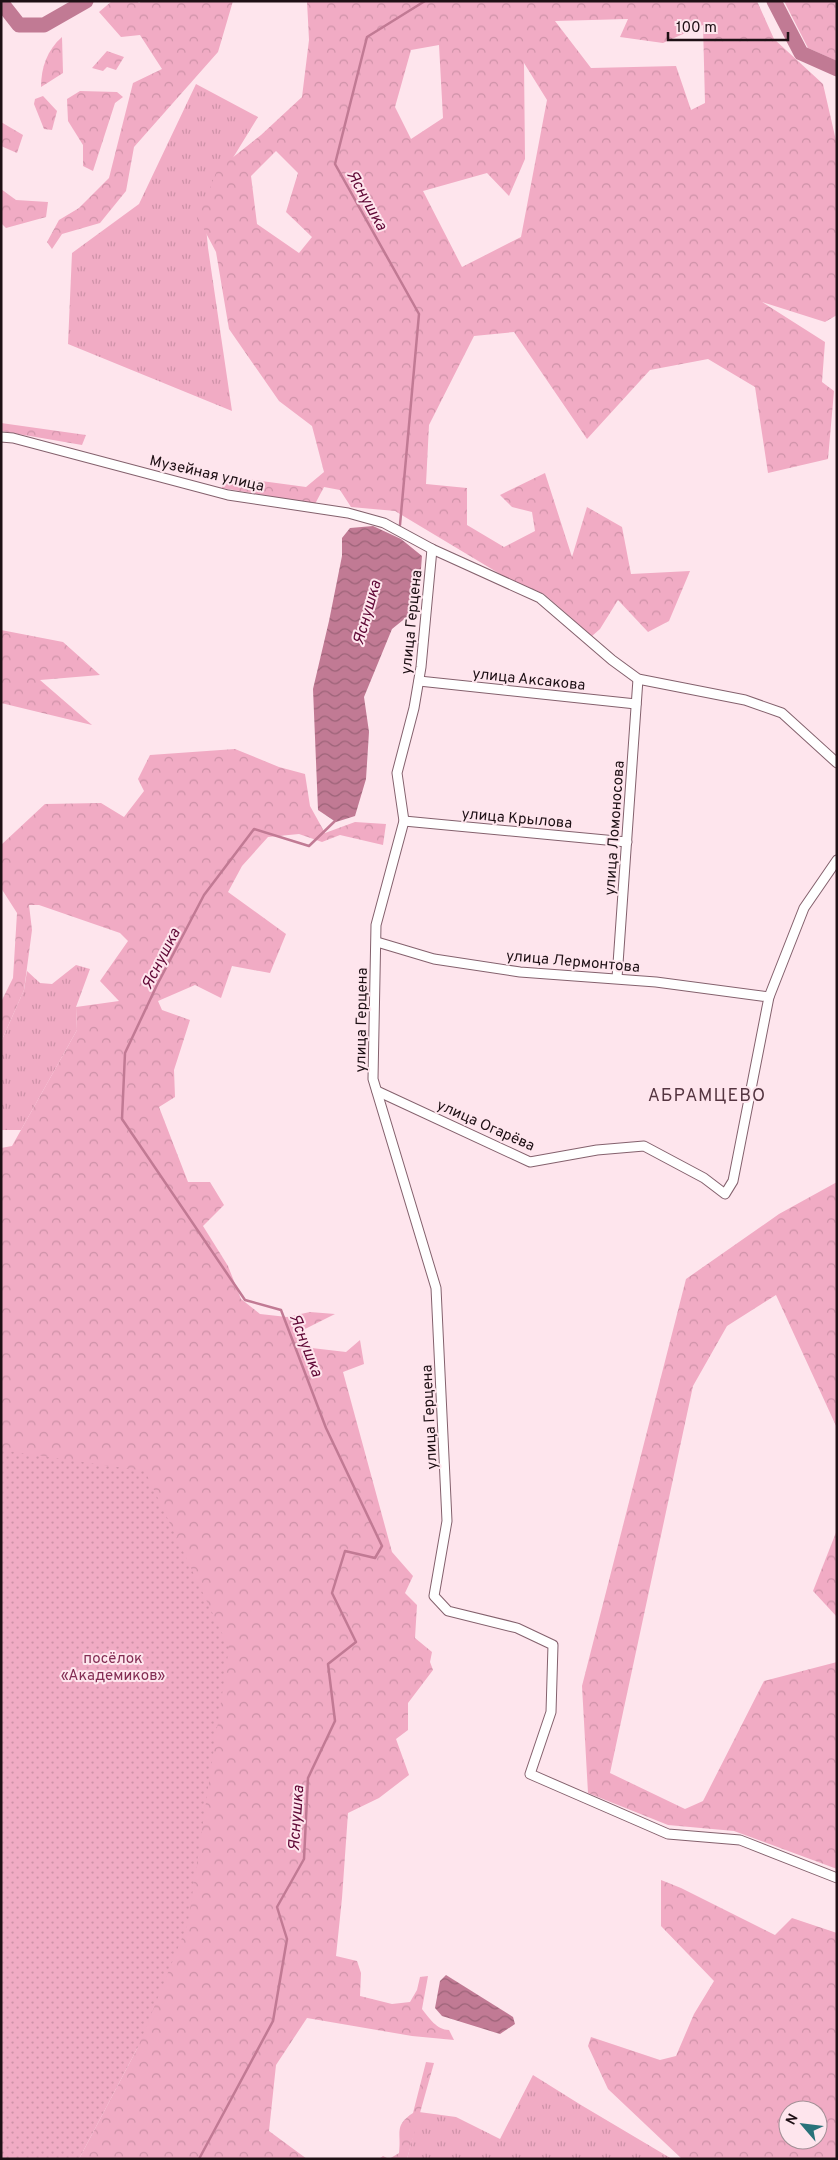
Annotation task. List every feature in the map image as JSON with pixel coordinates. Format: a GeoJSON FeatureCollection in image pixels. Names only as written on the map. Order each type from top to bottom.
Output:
{"type":"FeatureCollection","features":[{"type":"Feature","properties":{"kind":"street","name":"Музейная улица"},"geometry":{"type":"LineString","coordinates":[[1,438],[13,438],[228,496],[348,513],[384,523],[432,549],[540,598],[612,660],[638,679]]}},
{"type":"Feature","properties":{"kind":"street","name":"улица Герцена"},"geometry":{"type":"LineString","coordinates":[[432,549],[419,681],[397,773],[404,821],[376,925],[373,1079],[436,1288],[447,1520],[434,1596],[448,1611],[517,1628],[553,1645],[552,1712],[530,1774],[668,1834],[740,1840],[837,1878]]}},
{"type":"Feature","properties":{"kind":"street","name":"улица Ломоносова"},"geometry":{"type":"LineString","coordinates":[[617,978],[638,679]]}},
{"type":"Feature","properties":{"kind":"street"},"geometry":{"type":"LineString","coordinates":[[638,679],[745,700],[782,713],[837,762]]}},
{"type":"Feature","properties":{"kind":"street","name":"улица Аксакова"},"geometry":{"type":"LineString","coordinates":[[419,681],[636,704]]}},
{"type":"Feature","properties":{"kind":"street","name":"улица Крылова"},"geometry":{"type":"LineString","coordinates":[[404,821],[627,842]]}},
{"type":"Feature","properties":{"kind":"street"},"geometry":{"type":"LineString","coordinates":[[769,997],[804,908],[837,860]]}},
{"type":"Feature","properties":{"kind":"street","name":"улица Лермонтова"},"geometry":{"type":"LineString","coordinates":[[377,942],[434,959],[520,972],[617,978],[769,997]]}},
{"type":"Feature","properties":{"kind":"street","name":"улица Огарёва"},"geometry":{"type":"LineString","coordinates":[[377,1090],[530,1162],[597,1150],[644,1146],[704,1178],[724,1194],[733,1181],[769,997]]}},
{"type":"Feature","properties":{"kind":"green space"},"geometry":{"type":"Polygon","coordinates":[[[112,1],[137,1],[139,3],[142,1],[233,1],[218,52],[134,147],[126,191],[100,223],[62,234],[52,249],[47,242],[59,220],[79,208],[109,178],[133,83],[162,69],[140,35],[121,37],[99,12],[112,1]]]}},
{"type":"Feature","properties":{"kind":"green space"},"geometry":{"type":"Polygon","coordinates":[[[307,1],[757,1],[774,39],[823,84],[837,145],[837,315],[825,322],[762,302],[825,342],[822,382],[834,391],[828,459],[768,473],[755,387],[708,359],[650,370],[587,439],[514,332],[474,336],[429,425],[426,484],[467,488],[467,525],[504,547],[535,531],[532,512],[512,507],[500,495],[545,473],[572,557],[587,507],[622,527],[631,574],[690,571],[669,621],[648,632],[618,600],[600,629],[592,636],[544,594],[505,577],[395,511],[351,507],[340,490],[324,487],[315,504],[222,488],[223,476],[306,487],[324,472],[312,426],[279,401],[229,329],[216,252],[198,218],[217,170],[261,135],[302,97],[309,40],[307,1]],[[628,19],[555,21],[591,68],[676,66],[691,110],[705,103],[703,25],[663,43],[620,37],[628,19]],[[439,45],[411,50],[395,107],[411,139],[443,118],[439,45]],[[524,63],[525,159],[509,196],[487,173],[423,191],[462,267],[521,237],[547,100],[524,63]],[[276,151],[251,176],[257,224],[299,253],[312,237],[286,212],[298,173],[276,151]]]}},
{"type":"Feature","properties":{"kind":"green space"},"geometry":{"type":"Polygon","coordinates":[[[784,1],[837,1],[837,61],[808,48],[784,1]]]}},
{"type":"Feature","properties":{"kind":"green space"},"geometry":{"type":"Polygon","coordinates":[[[62,37],[63,73],[41,87],[42,73],[46,60],[52,48],[62,37]]]}},
{"type":"Feature","properties":{"kind":"green space"},"geometry":{"type":"Polygon","coordinates":[[[107,51],[124,57],[116,70],[107,67],[103,71],[92,68],[107,51]]]}},
{"type":"Feature","properties":{"kind":"green space"},"geometry":{"type":"Polygon","coordinates":[[[196,84],[258,117],[204,205],[208,248],[232,411],[68,344],[72,253],[139,204],[196,84]]]}},
{"type":"Feature","properties":{"kind":"green space"},"geometry":{"type":"Polygon","coordinates":[[[80,91],[117,92],[123,97],[115,103],[93,171],[83,166],[83,145],[68,121],[67,99],[80,91]]]}},
{"type":"Feature","properties":{"kind":"green space"},"geometry":{"type":"Polygon","coordinates":[[[43,96],[57,111],[52,130],[44,129],[34,104],[35,99],[43,96]]]}},
{"type":"Feature","properties":{"kind":"green space"},"geometry":{"type":"Polygon","coordinates":[[[1,122],[23,135],[17,153],[1,146],[1,122]]]}},
{"type":"Feature","properties":{"kind":"green space"},"geometry":{"type":"Polygon","coordinates":[[[1,189],[16,200],[48,202],[46,217],[6,228],[1,223],[1,189]]]}},
{"type":"Feature","properties":{"kind":"green space"},"geometry":{"type":"Polygon","coordinates":[[[1,423],[86,435],[82,445],[1,431],[1,423]]]}},
{"type":"Feature","properties":{"kind":"green space"},"geometry":{"type":"Polygon","coordinates":[[[1,630],[63,642],[100,675],[40,680],[92,725],[1,703],[1,630]]]}},
{"type":"Feature","properties":{"kind":"green space"},"geometry":{"type":"Polygon","coordinates":[[[235,749],[279,767],[305,774],[310,806],[325,833],[355,822],[386,824],[383,845],[340,835],[322,842],[299,834],[268,837],[242,866],[228,892],[286,934],[270,973],[232,966],[221,998],[195,985],[158,1001],[162,1010],[190,1020],[174,1070],[175,1097],[159,1107],[188,1182],[210,1182],[224,1205],[203,1226],[228,1266],[241,1299],[260,1314],[287,1317],[310,1312],[335,1314],[301,1331],[303,1347],[346,1352],[360,1340],[364,1364],[343,1372],[392,1552],[413,1576],[405,1593],[417,1605],[415,1638],[432,1652],[430,1662],[433,1670],[408,1703],[408,1730],[396,1739],[409,1775],[379,1798],[348,1813],[336,1956],[357,1961],[361,1973],[360,1996],[392,2004],[410,2002],[417,1990],[420,1977],[428,1976],[422,2009],[437,2026],[449,2030],[454,2040],[412,2036],[307,2018],[276,2065],[269,2131],[307,2159],[79,2159],[138,2047],[1,1470],[1,1148],[12,1146],[77,1030],[76,1007],[119,1001],[100,981],[128,941],[120,933],[39,905],[29,905],[32,930],[24,990],[1,1042],[1,1002],[13,978],[17,913],[1,888],[1,845],[45,804],[101,803],[124,817],[144,791],[138,779],[150,755],[235,749]]]}},
{"type":"Feature","properties":{"kind":"green space"},"geometry":{"type":"Polygon","coordinates":[[[76,965],[90,969],[76,1007],[77,1030],[21,1130],[1,1130],[1,1042],[24,990],[27,971],[40,983],[52,984],[76,965]]]}},
{"type":"Feature","properties":{"kind":"green space"},"geometry":{"type":"Polygon","coordinates":[[[837,1182],[837,1428],[776,1295],[727,1326],[693,1386],[610,1773],[685,1809],[703,1801],[764,1681],[837,1662],[837,1869],[734,1831],[668,1825],[588,1793],[582,1686],[686,1279],[779,1214],[837,1182]]]}},
{"type":"Feature","properties":{"kind":"green space","name":"посёлок «Академиков»"},"geometry":{"type":"Polygon","coordinates":[[[1,1450],[145,1471],[229,1648],[188,1923],[138,2047],[79,2159],[1,2159],[1,1450]]]}},
{"type":"Feature","properties":{"kind":"green space"},"geometry":{"type":"Polygon","coordinates":[[[837,1530],[837,1617],[813,1591],[837,1530]]]}},
{"type":"Feature","properties":{"kind":"green space"},"geometry":{"type":"Polygon","coordinates":[[[661,1880],[775,1935],[792,1918],[837,1933],[837,2159],[682,2159],[608,2089],[588,2046],[591,2037],[660,2060],[676,2056],[694,2014],[714,1981],[661,1926],[661,1880]]]}},
{"type":"Feature","properties":{"kind":"green space"},"geometry":{"type":"Polygon","coordinates":[[[426,2062],[434,2063],[407,2159],[389,2159],[399,2153],[401,2126],[413,2113],[426,2062]]]}},
{"type":"Feature","properties":{"kind":"green space"},"geometry":{"type":"Polygon","coordinates":[[[533,2075],[672,2159],[407,2159],[419,2112],[456,2117],[500,2139],[533,2075]]]}},
{"type":"Feature","properties":{"kind":"water"},"geometry":{"type":"Polygon","coordinates":[[[373,526],[401,539],[422,556],[420,581],[413,612],[392,629],[364,697],[369,732],[366,779],[355,816],[336,822],[318,810],[313,689],[342,556],[342,538],[350,528],[373,526]]]}},
{"type":"Feature","properties":{"kind":"water"},"geometry":{"type":"Polygon","coordinates":[[[446,1975],[513,2017],[515,2024],[500,2034],[442,2016],[435,2008],[440,1981],[446,1975]]]}},
{"type":"Feature","properties":{"kind":"waterway"},"geometry":{"type":"LineString","coordinates":[[3,1],[4,6],[19,25],[44,25],[86,1]]}},
{"type":"Feature","properties":{"kind":"waterway","name":"Яснушка"},"geometry":{"type":"LineString","coordinates":[[400,525],[419,314],[335,164],[367,37],[425,1]]}},
{"type":"Feature","properties":{"kind":"waterway"},"geometry":{"type":"LineString","coordinates":[[774,1],[801,53],[837,69]]}},
{"type":"Feature","properties":{"kind":"waterway","name":"Яснушка"},"geometry":{"type":"LineString","coordinates":[[199,2159],[273,2021],[287,1939],[277,1907],[304,1859],[308,1778],[335,1721],[328,1664],[356,1642],[332,1593],[345,1551],[375,1558],[382,1546],[326,1428],[281,1310],[245,1300],[122,1119],[125,1053],[157,985],[204,895],[254,829],[309,846],[336,820]]}},
{"type":"Feature","properties":{"kind":"district","name":"АБРАМЦЕВО"},"geometry":{"type":"Point","coordinates":[707,1095]}}]}
